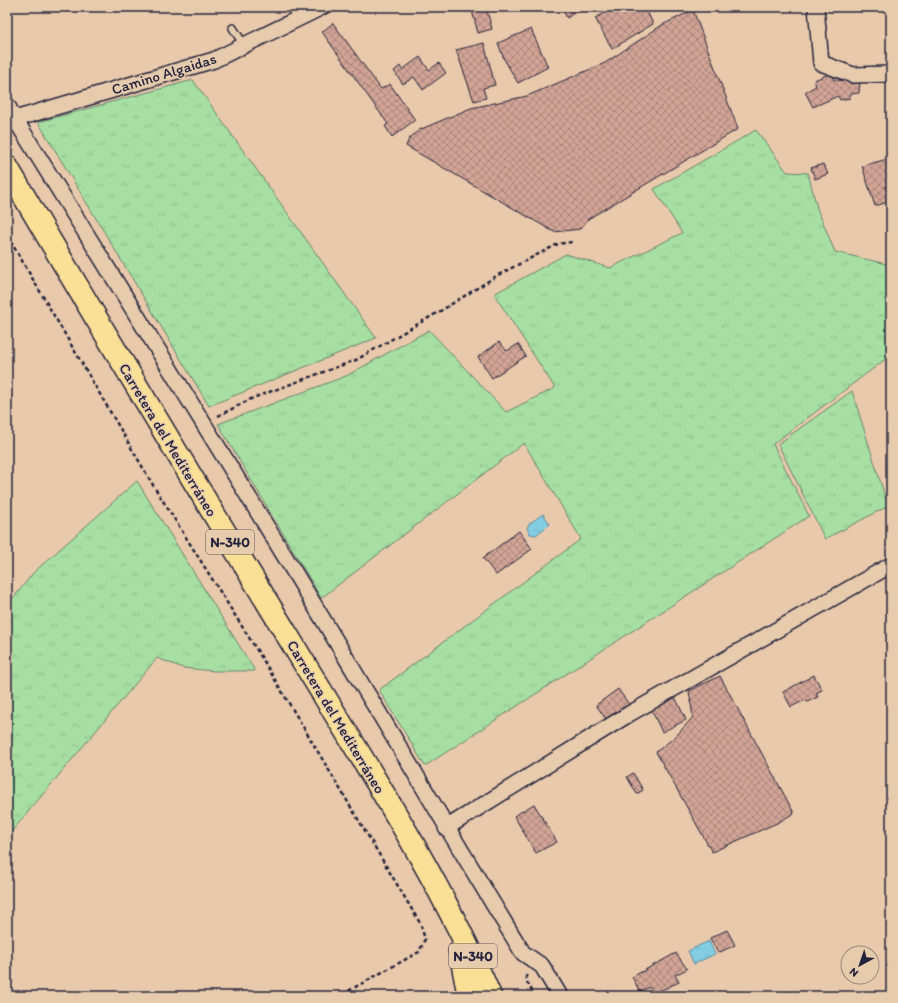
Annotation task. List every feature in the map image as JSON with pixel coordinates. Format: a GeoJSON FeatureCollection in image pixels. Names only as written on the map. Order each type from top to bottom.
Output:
{"type":"FeatureCollection","features":[{"type":"Feature","properties":{"kind":"highway","name":"Carretera del Mediterráneo"},"geometry":{"type":"LineString","coordinates":[[7,167],[128,373],[371,773],[471,951],[490,996]]}},
{"type":"Feature","properties":{"kind":"highway","name":"Carretera del Mediterráneo"},"geometry":{"type":"LineString","coordinates":[[453,918],[469,996]]}},
{"type":"Feature","properties":{"kind":"street","name":"Camino Algaidas"},"geometry":{"type":"LineString","coordinates":[[15,119],[214,60],[322,7]]}},
{"type":"Feature","properties":{"kind":"street"},"geometry":{"type":"LineString","coordinates":[[816,7],[821,63],[853,74],[891,74]]}},
{"type":"Feature","properties":{"kind":"street"},"geometry":{"type":"LineString","coordinates":[[7,105],[203,423],[364,688],[446,828],[523,953],[542,966],[560,996]]}},
{"type":"Feature","properties":{"kind":"street"},"geometry":{"type":"LineString","coordinates":[[446,828],[629,714],[891,565]]}},
{"type":"Feature","properties":{"kind":"lane"},"geometry":{"type":"LineString","coordinates":[[233,28],[244,45]]}},
{"type":"Feature","properties":{"kind":"path"},"geometry":{"type":"LineString","coordinates":[[7,235],[153,485],[269,670],[420,923],[425,939],[419,952],[339,996]]}},
{"type":"Feature","properties":{"kind":"path"},"geometry":{"type":"LineString","coordinates":[[203,423],[253,398],[356,360],[442,310],[498,275],[558,244],[572,242]]}},
{"type":"Feature","properties":{"kind":"green space"},"geometry":{"type":"Polygon","coordinates":[[[193,80],[376,338],[209,406],[38,122],[193,80]]]}},
{"type":"Feature","properties":{"kind":"green space"},"geometry":{"type":"Polygon","coordinates":[[[756,130],[787,172],[808,173],[817,208],[835,252],[891,265],[891,355],[773,444],[809,516],[425,766],[379,690],[581,539],[524,443],[321,598],[218,424],[346,376],[429,330],[506,412],[555,388],[494,294],[566,254],[610,268],[682,233],[654,189],[756,130]]]}},
{"type":"Feature","properties":{"kind":"green space"},"geometry":{"type":"Polygon","coordinates":[[[852,391],[888,506],[825,539],[778,444],[852,391]]]}},
{"type":"Feature","properties":{"kind":"green space"},"geometry":{"type":"Polygon","coordinates":[[[137,481],[255,671],[214,671],[183,668],[157,658],[7,837],[7,606],[34,572],[137,481]]]}},
{"type":"Feature","properties":{"kind":"water"},"geometry":{"type":"Polygon","coordinates":[[[543,514],[550,524],[536,535],[530,534],[527,528],[529,524],[543,514]]]}},
{"type":"Feature","properties":{"kind":"water"},"geometry":{"type":"Polygon","coordinates":[[[709,941],[715,954],[694,964],[688,951],[709,941]]]}},
{"type":"Feature","properties":{"kind":"building"},"geometry":{"type":"Polygon","coordinates":[[[471,7],[486,7],[492,29],[478,33],[471,7]]]}},
{"type":"Feature","properties":{"kind":"building"},"geometry":{"type":"Polygon","coordinates":[[[561,7],[583,7],[567,18],[561,7]]]}},
{"type":"Feature","properties":{"kind":"building"},"geometry":{"type":"Polygon","coordinates":[[[617,7],[645,7],[653,24],[612,49],[595,18],[617,7]]]}},
{"type":"Feature","properties":{"kind":"building"},"geometry":{"type":"Polygon","coordinates":[[[693,10],[738,129],[588,219],[580,229],[554,232],[406,146],[409,139],[419,130],[471,108],[527,96],[605,63],[662,25],[693,10]]]}},
{"type":"Feature","properties":{"kind":"building"},"geometry":{"type":"Polygon","coordinates":[[[333,23],[381,89],[390,84],[415,120],[392,137],[385,126],[388,124],[322,32],[333,23]]]}},
{"type":"Feature","properties":{"kind":"building"},"geometry":{"type":"Polygon","coordinates":[[[531,29],[548,67],[518,83],[504,59],[498,43],[531,29]]]}},
{"type":"Feature","properties":{"kind":"building"},"geometry":{"type":"Polygon","coordinates":[[[484,43],[495,85],[483,88],[486,98],[474,101],[456,50],[484,43]]]}},
{"type":"Feature","properties":{"kind":"building"},"geometry":{"type":"Polygon","coordinates":[[[420,57],[429,70],[439,63],[446,73],[423,90],[414,77],[403,84],[394,71],[400,66],[402,70],[420,57]]]}},
{"type":"Feature","properties":{"kind":"building"},"geometry":{"type":"Polygon","coordinates":[[[832,73],[834,80],[860,81],[859,93],[850,94],[850,98],[840,100],[838,96],[813,107],[805,92],[816,86],[814,80],[832,73]]]}},
{"type":"Feature","properties":{"kind":"building"},"geometry":{"type":"Polygon","coordinates":[[[891,158],[891,201],[875,206],[862,166],[891,158]]]}},
{"type":"Feature","properties":{"kind":"building"},"geometry":{"type":"Polygon","coordinates":[[[823,164],[828,174],[815,179],[811,168],[823,164]]]}},
{"type":"Feature","properties":{"kind":"building"},"geometry":{"type":"Polygon","coordinates":[[[499,342],[507,351],[518,344],[526,356],[492,378],[478,357],[499,342]]]}},
{"type":"Feature","properties":{"kind":"building"},"geometry":{"type":"Polygon","coordinates":[[[519,531],[532,549],[496,575],[483,558],[519,531]]]}},
{"type":"Feature","properties":{"kind":"building"},"geometry":{"type":"Polygon","coordinates":[[[814,675],[822,690],[816,693],[818,697],[807,702],[805,700],[791,707],[783,692],[814,675]]]}},
{"type":"Feature","properties":{"kind":"building"},"geometry":{"type":"Polygon","coordinates":[[[720,676],[794,813],[777,823],[712,852],[656,752],[676,736],[693,717],[689,691],[720,676]]]}},
{"type":"Feature","properties":{"kind":"building"},"geometry":{"type":"Polygon","coordinates":[[[618,689],[630,706],[608,722],[596,705],[618,689]]]}},
{"type":"Feature","properties":{"kind":"building"},"geometry":{"type":"Polygon","coordinates":[[[675,697],[686,720],[662,732],[651,709],[675,697]]]}},
{"type":"Feature","properties":{"kind":"building"},"geometry":{"type":"Polygon","coordinates":[[[633,773],[643,790],[637,794],[627,777],[633,773]]]}},
{"type":"Feature","properties":{"kind":"building"},"geometry":{"type":"Polygon","coordinates":[[[534,804],[557,842],[536,853],[514,816],[534,804]]]}},
{"type":"Feature","properties":{"kind":"building"},"geometry":{"type":"Polygon","coordinates":[[[727,930],[735,945],[718,953],[710,938],[727,930]]]}},
{"type":"Feature","properties":{"kind":"building"},"geometry":{"type":"Polygon","coordinates":[[[676,953],[687,969],[675,975],[679,982],[653,994],[649,987],[640,992],[632,977],[676,953]]]}}]}
